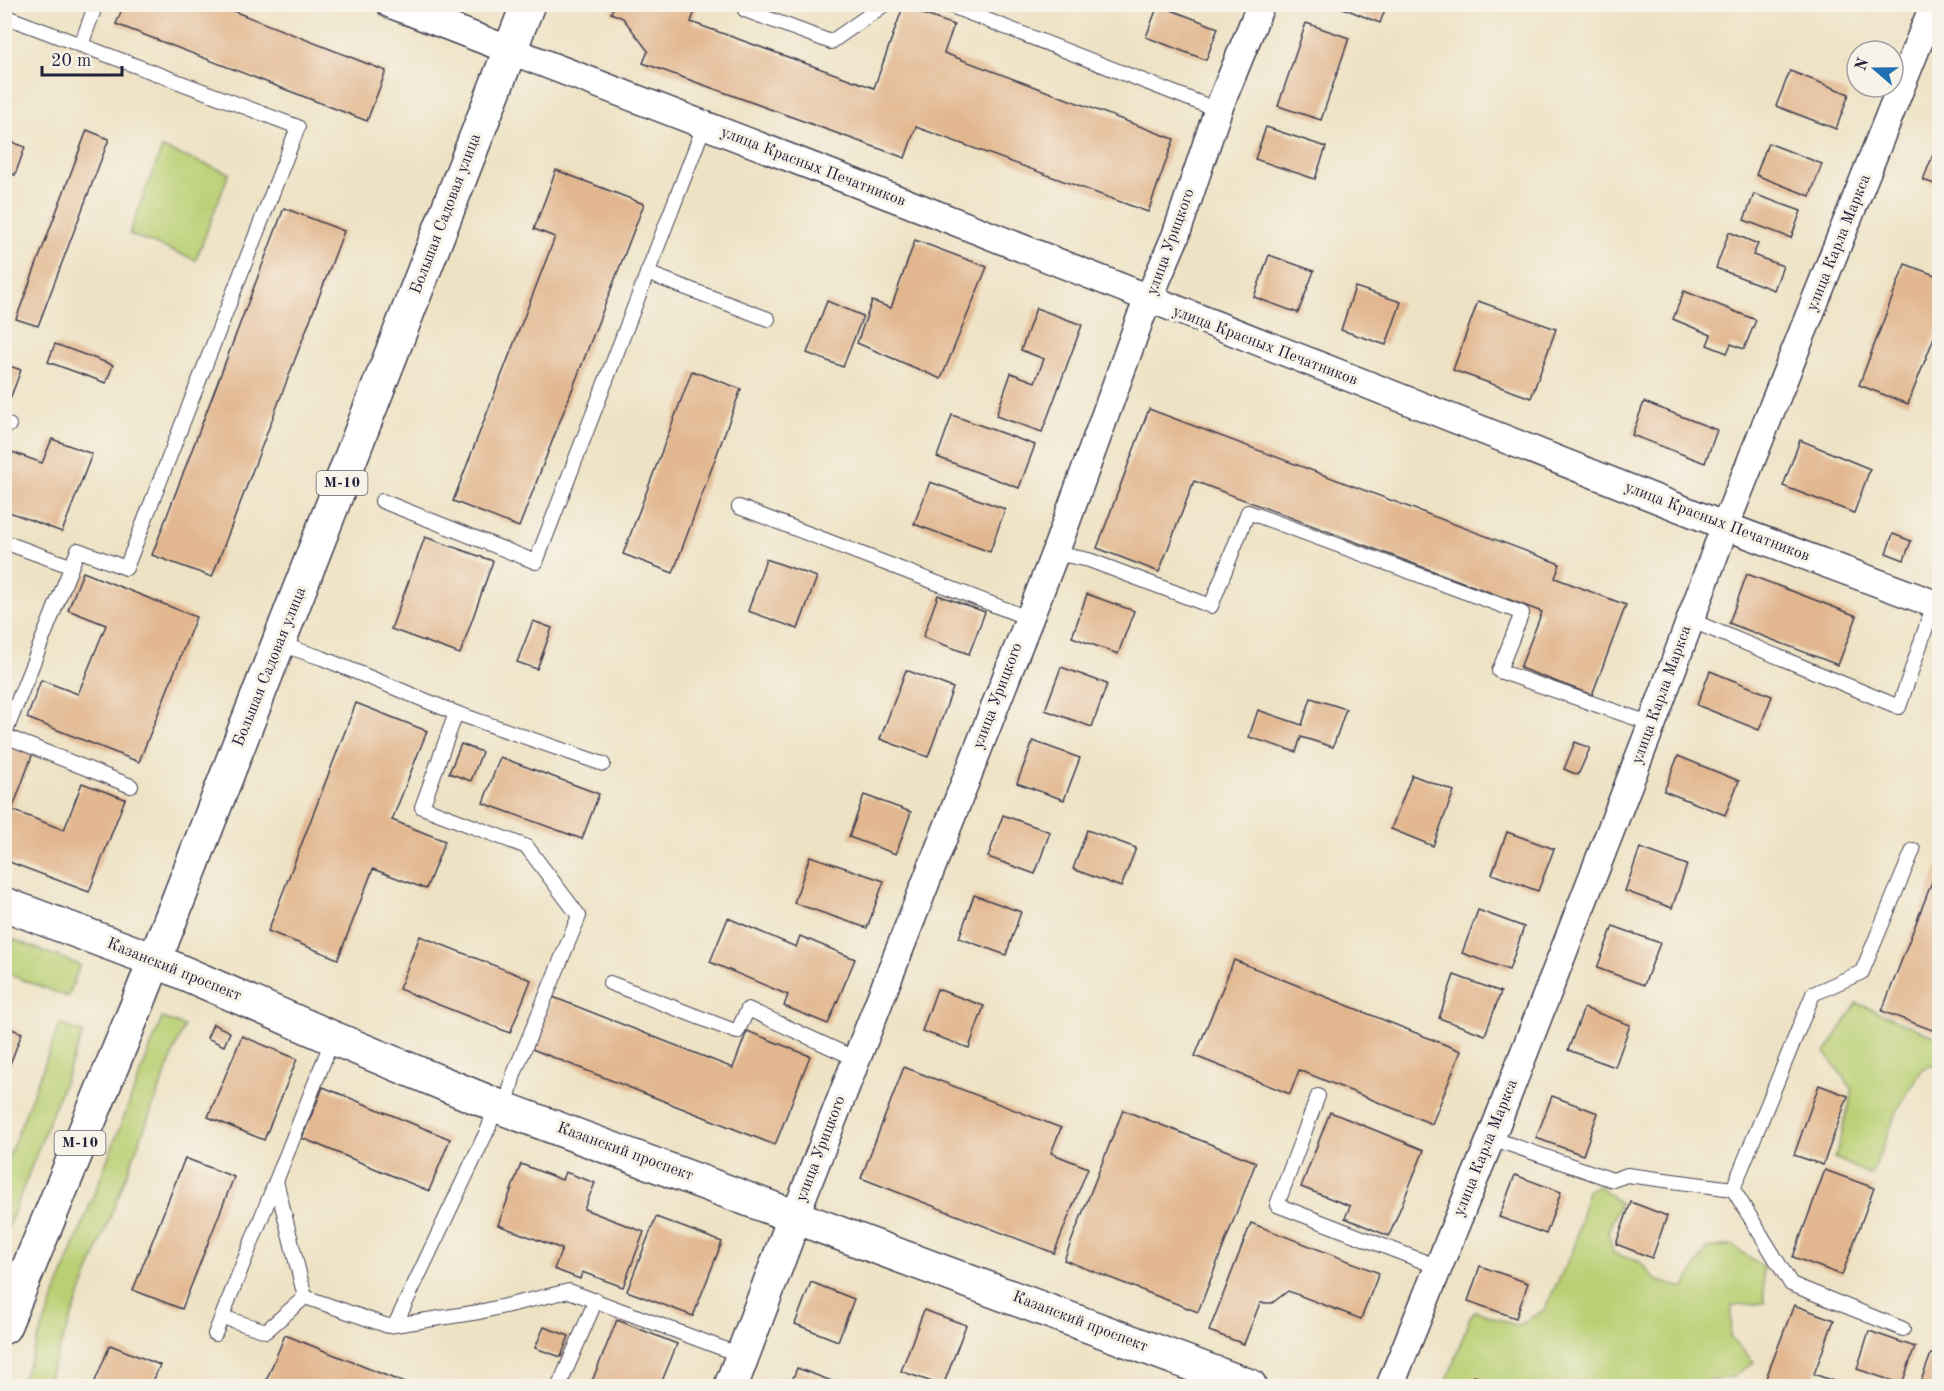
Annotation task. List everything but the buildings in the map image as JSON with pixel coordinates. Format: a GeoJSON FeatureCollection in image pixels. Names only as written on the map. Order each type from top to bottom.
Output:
{"type":"FeatureCollection","features":[{"type":"Feature","properties":{"kind":"main road","name":"Большая Садовая улица"},"geometry":{"type":"LineString","coordinates":[[8,1308],[154,960],[280,644],[528,4]]}},
{"type":"Feature","properties":{"kind":"main road","name":"Казанский проспект"},"geometry":{"type":"LineString","coordinates":[[4,904],[154,960],[333,1038],[500,1106],[1250,1386]]}},
{"type":"Feature","properties":{"kind":"main road","name":"улица Урицкого"},"geometry":{"type":"LineString","coordinates":[[731,1386],[795,1216]]}},
{"type":"Feature","properties":{"kind":"street","name":"улица Красных Печатников"},"geometry":{"type":"LineString","coordinates":[[390,4],[923,209],[1149,301],[1725,526],[1937,605]]}},
{"type":"Feature","properties":{"kind":"street","name":"улица Урицкого"},"geometry":{"type":"LineString","coordinates":[[795,1216],[1054,553],[1140,319],[1176,235],[1218,110],[1261,4]]}},
{"type":"Feature","properties":{"kind":"street","name":"улица Карла Маркса"},"geometry":{"type":"LineString","coordinates":[[1390,1386],[1491,1138],[1652,724],[1725,526],[1934,4]]}},
{"type":"Feature","properties":{"kind":"lane"},"geometry":{"type":"LineString","coordinates":[[81,45],[96,4]]}},
{"type":"Feature","properties":{"kind":"lane"},"geometry":{"type":"LineString","coordinates":[[747,4],[745,10],[831,42],[885,4]]}},
{"type":"Feature","properties":{"kind":"lane"},"geometry":{"type":"LineString","coordinates":[[946,4],[1218,110]]}},
{"type":"Feature","properties":{"kind":"lane"},"geometry":{"type":"LineString","coordinates":[[4,16],[298,127],[126,568],[78,550],[5,736],[131,786]]}},
{"type":"Feature","properties":{"kind":"lane"},"geometry":{"type":"LineString","coordinates":[[382,501],[536,562],[704,126]]}},
{"type":"Feature","properties":{"kind":"lane"},"geometry":{"type":"LineString","coordinates":[[647,273],[768,319]]}},
{"type":"Feature","properties":{"kind":"lane"},"geometry":{"type":"LineString","coordinates":[[739,507],[1028,618]]}},
{"type":"Feature","properties":{"kind":"lane"},"geometry":{"type":"LineString","coordinates":[[1054,553],[1089,560],[1211,606],[1248,512],[1522,613],[1499,671],[1652,724]]}},
{"type":"Feature","properties":{"kind":"lane"},"geometry":{"type":"LineString","coordinates":[[4,542],[70,566]]}},
{"type":"Feature","properties":{"kind":"lane"},"geometry":{"type":"LineString","coordinates":[[1690,620],[1899,707],[1937,605]]}},
{"type":"Feature","properties":{"kind":"lane"},"geometry":{"type":"LineString","coordinates":[[280,644],[321,657],[456,713],[603,764]]}},
{"type":"Feature","properties":{"kind":"lane"},"geometry":{"type":"LineString","coordinates":[[395,1325],[500,1106],[579,915],[527,848],[422,807],[456,713]]}},
{"type":"Feature","properties":{"kind":"lane"},"geometry":{"type":"LineString","coordinates":[[1733,1189],[1813,994],[1862,972],[1913,850]]}},
{"type":"Feature","properties":{"kind":"lane"},"geometry":{"type":"LineString","coordinates":[[610,983],[737,1032],[748,1009],[856,1059]]}},
{"type":"Feature","properties":{"kind":"lane"},"geometry":{"type":"LineString","coordinates":[[215,1334],[333,1038]]}},
{"type":"Feature","properties":{"kind":"lane"},"geometry":{"type":"LineString","coordinates":[[1318,1096],[1277,1205],[1438,1267]]}},
{"type":"Feature","properties":{"kind":"lane"},"geometry":{"type":"LineString","coordinates":[[1491,1138],[1613,1180],[1627,1175],[1733,1189]]}},
{"type":"Feature","properties":{"kind":"lane"},"geometry":{"type":"LineString","coordinates":[[276,1181],[305,1297]]}},
{"type":"Feature","properties":{"kind":"lane"},"geometry":{"type":"LineString","coordinates":[[1733,1189],[1791,1284],[1903,1329]]}},
{"type":"Feature","properties":{"kind":"lane"},"geometry":{"type":"LineString","coordinates":[[305,1297],[388,1326],[479,1312],[569,1291],[743,1356]]}},
{"type":"Feature","properties":{"kind":"lane"},"geometry":{"type":"LineString","coordinates":[[222,1317],[266,1331],[305,1297]]}},
{"type":"Feature","properties":{"kind":"lane"},"geometry":{"type":"LineString","coordinates":[[559,1386],[596,1300]]}},
{"type":"Feature","properties":{"kind":"green space"},"geometry":{"type":"Polygon","coordinates":[[[162,148],[229,173],[196,260],[129,234],[162,148]]]}},
{"type":"Feature","properties":{"kind":"green space"},"geometry":{"type":"Polygon","coordinates":[[[4,936],[80,965],[68,997],[5,973],[4,936]]]}},
{"type":"Feature","properties":{"kind":"green space"},"geometry":{"type":"Polygon","coordinates":[[[1857,1003],[1939,1038],[1939,1064],[1923,1068],[1899,1107],[1871,1175],[1835,1158],[1853,1090],[1825,1053],[1857,1003]]]}},
{"type":"Feature","properties":{"kind":"green space"},"geometry":{"type":"Polygon","coordinates":[[[162,1018],[184,1026],[45,1386],[20,1386],[162,1018]]]}},
{"type":"Feature","properties":{"kind":"green space"},"geometry":{"type":"Polygon","coordinates":[[[60,1024],[83,1033],[5,1235],[5,1166],[60,1024]]]}},
{"type":"Feature","properties":{"kind":"green space"},"geometry":{"type":"Polygon","coordinates":[[[1599,1186],[1620,1203],[1608,1231],[1613,1253],[1640,1262],[1657,1281],[1684,1288],[1707,1248],[1732,1245],[1763,1267],[1764,1303],[1732,1306],[1730,1337],[1754,1362],[1733,1377],[1709,1381],[1707,1386],[1445,1386],[1470,1317],[1476,1311],[1518,1326],[1544,1310],[1574,1248],[1588,1190],[1599,1186]]]}}]}
